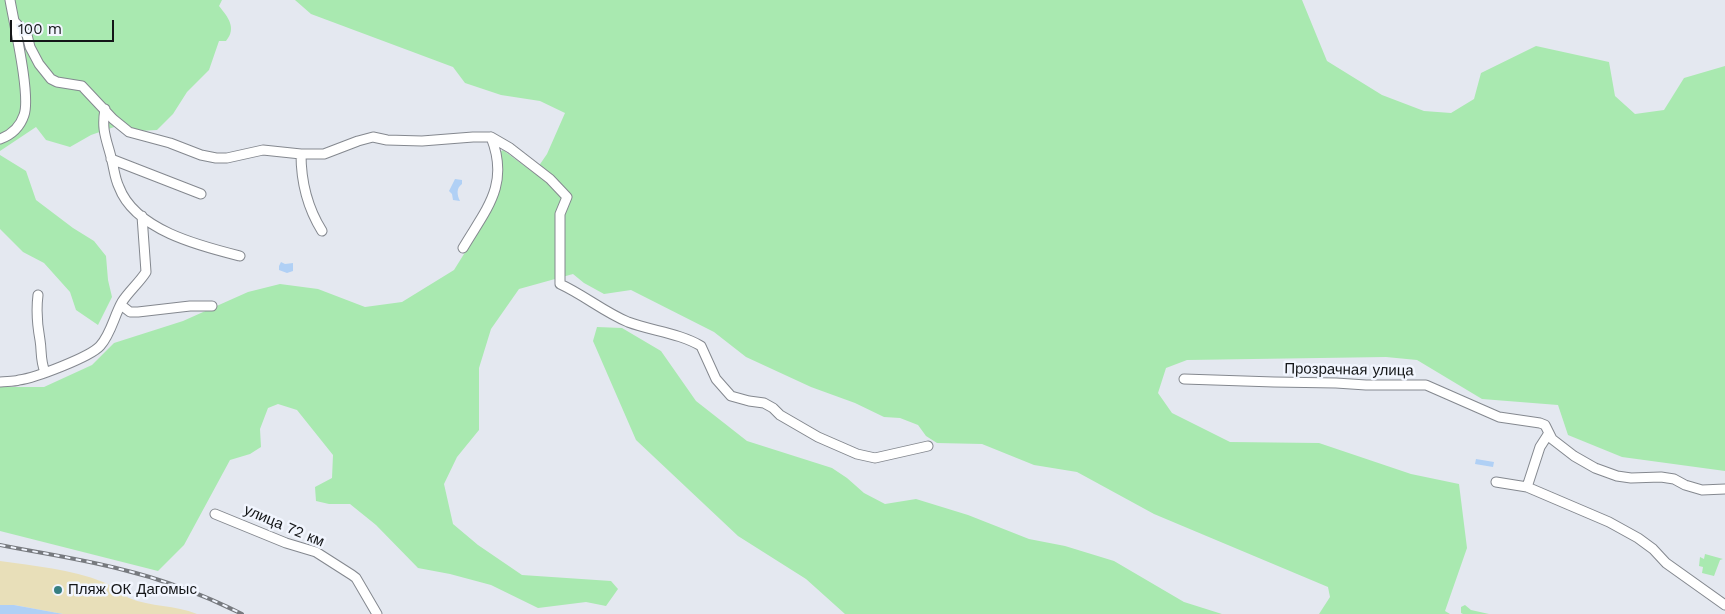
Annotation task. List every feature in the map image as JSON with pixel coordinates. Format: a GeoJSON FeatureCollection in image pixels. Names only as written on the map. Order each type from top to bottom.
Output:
{"type":"FeatureCollection","features":[{"type":"Feature","properties":{"kind":"street"},"geometry":{"type":"LineString","coordinates":[[0,139],[10,135],[18,126],[24,114],[25,89],[10,0]]}},
{"type":"Feature","properties":{"kind":"street"},"geometry":{"type":"LineString","coordinates":[[14,21],[24,32],[39,64],[51,79],[57,82],[82,86],[112,118],[129,132],[170,143],[201,155],[227,158],[262,150],[324,154],[373,137],[387,140],[422,141],[491,137],[510,148],[550,179],[566,197],[560,214],[560,284],[606,312],[630,323],[678,336],[702,346],[716,379],[731,396],[764,403],[774,408],[780,415],[825,441],[857,454],[875,458],[928,446]]}},
{"type":"Feature","properties":{"kind":"street"},"geometry":{"type":"LineString","coordinates":[[105,109],[104,137],[119,188],[133,209],[164,230],[200,246],[240,256]]}},
{"type":"Feature","properties":{"kind":"street"},"geometry":{"type":"LineString","coordinates":[[463,248],[493,197],[498,180],[496,158],[491,137]]}},
{"type":"Feature","properties":{"kind":"street"},"geometry":{"type":"LineString","coordinates":[[301,154],[301,174],[305,190],[312,214],[322,231]]}},
{"type":"Feature","properties":{"kind":"street"},"geometry":{"type":"LineString","coordinates":[[111,159],[201,194]]}},
{"type":"Feature","properties":{"kind":"street"},"geometry":{"type":"LineString","coordinates":[[0,382],[20,380],[45,372],[96,350],[107,336],[129,291],[146,272],[142,216]]}},
{"type":"Feature","properties":{"kind":"street"},"geometry":{"type":"LineString","coordinates":[[38,295],[36,311],[41,360],[45,372]]}},
{"type":"Feature","properties":{"kind":"street"},"geometry":{"type":"LineString","coordinates":[[121,305],[130,312],[190,306],[212,306]]}},
{"type":"Feature","properties":{"kind":"street","name":"Прозрачная улица"},"geometry":{"type":"LineString","coordinates":[[1184,379],[1336,382],[1366,386],[1426,385],[1499,417],[1545,425],[1552,439],[1574,456],[1595,468],[1616,476],[1631,478],[1661,477],[1674,479],[1685,486],[1702,490],[1725,489]]}},
{"type":"Feature","properties":{"kind":"street"},"geometry":{"type":"LineString","coordinates":[[1527,487],[1540,447],[1549,433]]}},
{"type":"Feature","properties":{"kind":"street"},"geometry":{"type":"LineString","coordinates":[[1496,482],[1527,487],[1609,522],[1638,538],[1666,563],[1725,605]]}},
{"type":"Feature","properties":{"kind":"street","name":"улица 72 км"},"geometry":{"type":"LineString","coordinates":[[215,514],[286,543],[316,552],[356,578],[377,614]]}},
{"type":"Feature","properties":{"kind":"green space"},"geometry":{"type":"Polygon","coordinates":[[[0,0],[222,0],[219,6],[228,18],[231,32],[226,41],[219,41],[209,70],[187,92],[173,114],[157,130],[139,131],[120,125],[91,135],[70,147],[46,140],[36,127],[0,151],[0,0]]]}},
{"type":"Feature","properties":{"kind":"green space"},"geometry":{"type":"Polygon","coordinates":[[[295,0],[1302,0],[1327,61],[1382,95],[1424,111],[1451,113],[1474,99],[1481,73],[1536,46],[1609,62],[1615,96],[1635,114],[1664,110],[1684,78],[1725,66],[1725,471],[1622,457],[1568,435],[1558,405],[1482,399],[1417,360],[1386,357],[1187,360],[1166,368],[1158,393],[1172,413],[1230,442],[1319,443],[1411,474],[1459,484],[1467,548],[1445,611],[1450,614],[1319,614],[1330,597],[1328,587],[1154,514],[1077,472],[1034,465],[982,444],[937,443],[926,436],[918,425],[900,418],[884,417],[855,403],[811,387],[746,357],[714,332],[631,290],[604,294],[584,283],[573,274],[519,289],[491,329],[479,368],[479,430],[457,457],[444,484],[453,524],[478,545],[522,575],[611,581],[618,589],[606,606],[586,602],[538,608],[491,585],[418,568],[376,525],[350,504],[329,504],[316,501],[315,487],[332,478],[333,455],[297,410],[278,404],[268,408],[260,429],[261,447],[250,454],[230,460],[184,545],[158,571],[0,531],[0,387],[44,387],[92,365],[114,343],[183,321],[248,292],[280,284],[318,289],[365,307],[402,302],[454,270],[489,214],[502,182],[498,153],[503,150],[534,173],[547,154],[565,113],[540,101],[501,95],[465,83],[453,67],[311,14],[295,0]]]}},
{"type":"Feature","properties":{"kind":"green space"},"geometry":{"type":"Polygon","coordinates":[[[0,155],[26,171],[36,200],[73,228],[94,241],[106,256],[112,297],[98,325],[76,310],[70,292],[44,263],[23,252],[0,229],[0,155]]]}},
{"type":"Feature","properties":{"kind":"green space"},"geometry":{"type":"Polygon","coordinates":[[[597,327],[622,328],[661,351],[696,401],[747,441],[832,468],[864,493],[885,504],[916,499],[968,515],[1029,539],[1065,546],[1114,561],[1184,602],[1222,614],[845,614],[806,579],[738,536],[636,440],[593,341],[597,327]]]}},
{"type":"Feature","properties":{"kind":"green space"},"geometry":{"type":"Polygon","coordinates":[[[1705,554],[1723,559],[1720,560],[1714,576],[1702,573],[1703,567],[1699,566],[1700,557],[1704,559],[1705,554]]]}},
{"type":"Feature","properties":{"kind":"green space"},"geometry":{"type":"Polygon","coordinates":[[[1465,605],[1471,610],[1489,614],[1463,614],[1461,613],[1461,607],[1465,605]]]}},
{"type":"Feature","properties":{"kind":"sand","name":"Пляж ОК Дагомыс"},"geometry":{"type":"Polygon","coordinates":[[[0,561],[52,568],[78,574],[106,583],[137,601],[197,614],[63,614],[14,605],[0,605],[0,561]]]}},
{"type":"Feature","properties":{"kind":"water"},"geometry":{"type":"Polygon","coordinates":[[[455,179],[462,180],[458,192],[460,201],[453,200],[452,194],[449,191],[455,179]]]}},
{"type":"Feature","properties":{"kind":"water"},"geometry":{"type":"Polygon","coordinates":[[[281,262],[285,264],[293,263],[293,271],[287,273],[279,270],[281,262]]]}},
{"type":"Feature","properties":{"kind":"water"},"geometry":{"type":"Polygon","coordinates":[[[1476,459],[1494,462],[1493,467],[1475,464],[1476,459]]]}},
{"type":"Feature","properties":{"kind":"water"},"geometry":{"type":"Polygon","coordinates":[[[0,605],[14,605],[63,614],[0,614],[0,605]]]}},
{"type":"Feature","properties":{"kind":"railway"},"geometry":{"type":"LineString","coordinates":[[0,545],[136,573],[182,588],[242,614]]}},
{"type":"Feature","properties":{"kind":"place","name":"Пляж ОК Дагомыс"},"geometry":{"type":"Point","coordinates":[58,590]}}]}
